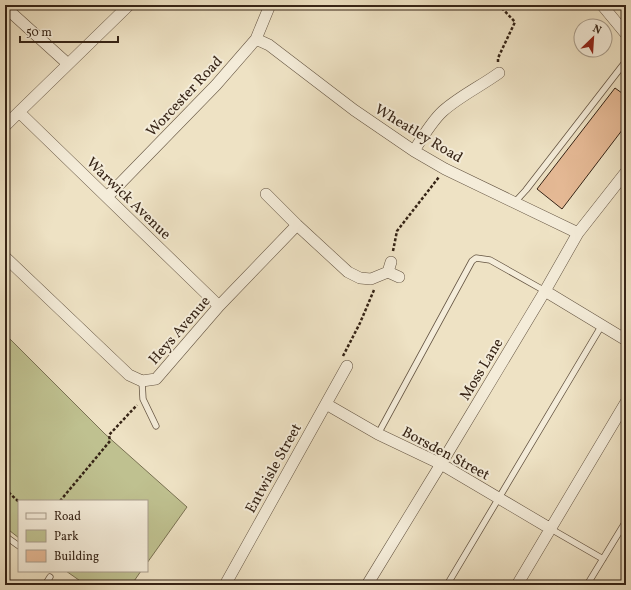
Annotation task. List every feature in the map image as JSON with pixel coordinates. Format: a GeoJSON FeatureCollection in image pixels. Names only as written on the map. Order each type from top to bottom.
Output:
{"type":"FeatureCollection","features":[{"type":"Feature","properties":{"kind":"street"},"geometry":{"type":"LineString","coordinates":[[5,126],[129,5]]}},
{"type":"Feature","properties":{"kind":"street","name":"Worcester Road"},"geometry":{"type":"LineString","coordinates":[[107,197],[216,85],[256,39],[270,5]]}},
{"type":"Feature","properties":{"kind":"street"},"geometry":{"type":"LineString","coordinates":[[602,5],[626,34]]}},
{"type":"Feature","properties":{"kind":"street"},"geometry":{"type":"LineString","coordinates":[[5,7],[68,64]]}},
{"type":"Feature","properties":{"kind":"street","name":"Wheatley Road"},"geometry":{"type":"LineString","coordinates":[[256,39],[269,45],[354,110],[414,151],[445,169],[578,233]]}},
{"type":"Feature","properties":{"kind":"street"},"geometry":{"type":"LineString","coordinates":[[414,151],[429,128],[442,112],[468,92],[500,73]]}},
{"type":"Feature","properties":{"kind":"street","name":"Warwick Avenue"},"geometry":{"type":"LineString","coordinates":[[18,112],[219,306]]}},
{"type":"Feature","properties":{"kind":"street","name":"Moss Lane"},"geometry":{"type":"LineString","coordinates":[[370,584],[545,292],[578,233],[626,172]]}},
{"type":"Feature","properties":{"kind":"street"},"geometry":{"type":"LineString","coordinates":[[266,194],[348,272],[360,278],[371,279],[375,278],[390,267],[399,277]]}},
{"type":"Feature","properties":{"kind":"street","name":"Heys Avenue"},"geometry":{"type":"LineString","coordinates":[[5,257],[129,375],[142,381],[156,379],[219,306],[297,225]]}},
{"type":"Feature","properties":{"kind":"street"},"geometry":{"type":"LineString","coordinates":[[545,292],[626,340]]}},
{"type":"Feature","properties":{"kind":"street","name":"Entwisle Street"},"geometry":{"type":"LineString","coordinates":[[226,585],[347,366]]}},
{"type":"Feature","properties":{"kind":"street"},"geometry":{"type":"LineString","coordinates":[[517,585],[626,402]]}},
{"type":"Feature","properties":{"kind":"street","name":"Borsden Street"},"geometry":{"type":"LineString","coordinates":[[326,404],[378,434],[441,464],[551,529]]}},
{"type":"Feature","properties":{"kind":"lane"},"geometry":{"type":"LineString","coordinates":[[515,202],[526,190],[626,61]]}},
{"type":"Feature","properties":{"kind":"lane"},"geometry":{"type":"LineString","coordinates":[[378,434],[472,261],[476,258],[490,260],[545,292]]}},
{"type":"Feature","properties":{"kind":"lane"},"geometry":{"type":"LineString","coordinates":[[447,585],[602,325]]}},
{"type":"Feature","properties":{"kind":"lane"},"geometry":{"type":"LineString","coordinates":[[142,381],[143,399],[156,426]]}},
{"type":"Feature","properties":{"kind":"lane"},"geometry":{"type":"LineString","coordinates":[[587,585],[626,521]]}},
{"type":"Feature","properties":{"kind":"lane"},"geometry":{"type":"LineString","coordinates":[[551,529],[603,559]]}},
{"type":"Feature","properties":{"kind":"lane"},"geometry":{"type":"LineString","coordinates":[[5,536],[18,545]]}},
{"type":"Feature","properties":{"kind":"lane"},"geometry":{"type":"LineString","coordinates":[[45,585],[50,577]]}},
{"type":"Feature","properties":{"kind":"path"},"geometry":{"type":"LineString","coordinates":[[499,5],[515,22],[498,58],[500,73]]}},
{"type":"Feature","properties":{"kind":"path"},"geometry":{"type":"LineString","coordinates":[[390,267],[397,231],[445,169]]}},
{"type":"Feature","properties":{"kind":"path"},"geometry":{"type":"LineString","coordinates":[[347,366],[342,356],[360,323],[375,288],[375,278]]}},
{"type":"Feature","properties":{"kind":"path"},"geometry":{"type":"LineString","coordinates":[[61,500],[110,441],[108,436],[143,399]]}},
{"type":"Feature","properties":{"kind":"path"},"geometry":{"type":"LineString","coordinates":[[5,489],[18,501]]}},
{"type":"Feature","properties":{"kind":"green space"},"geometry":{"type":"Polygon","coordinates":[[[5,334],[105,434],[187,507],[148,562],[148,500],[18,500],[18,537],[5,527],[5,334]]]}},
{"type":"Feature","properties":{"kind":"green space"},"geometry":{"type":"Polygon","coordinates":[[[67,572],[140,572],[132,584],[129,585],[86,585],[67,572]]]}},
{"type":"Feature","properties":{"kind":"building"},"geometry":{"type":"Polygon","coordinates":[[[615,88],[626,96],[626,125],[562,209],[537,189],[615,88]]]}}]}
